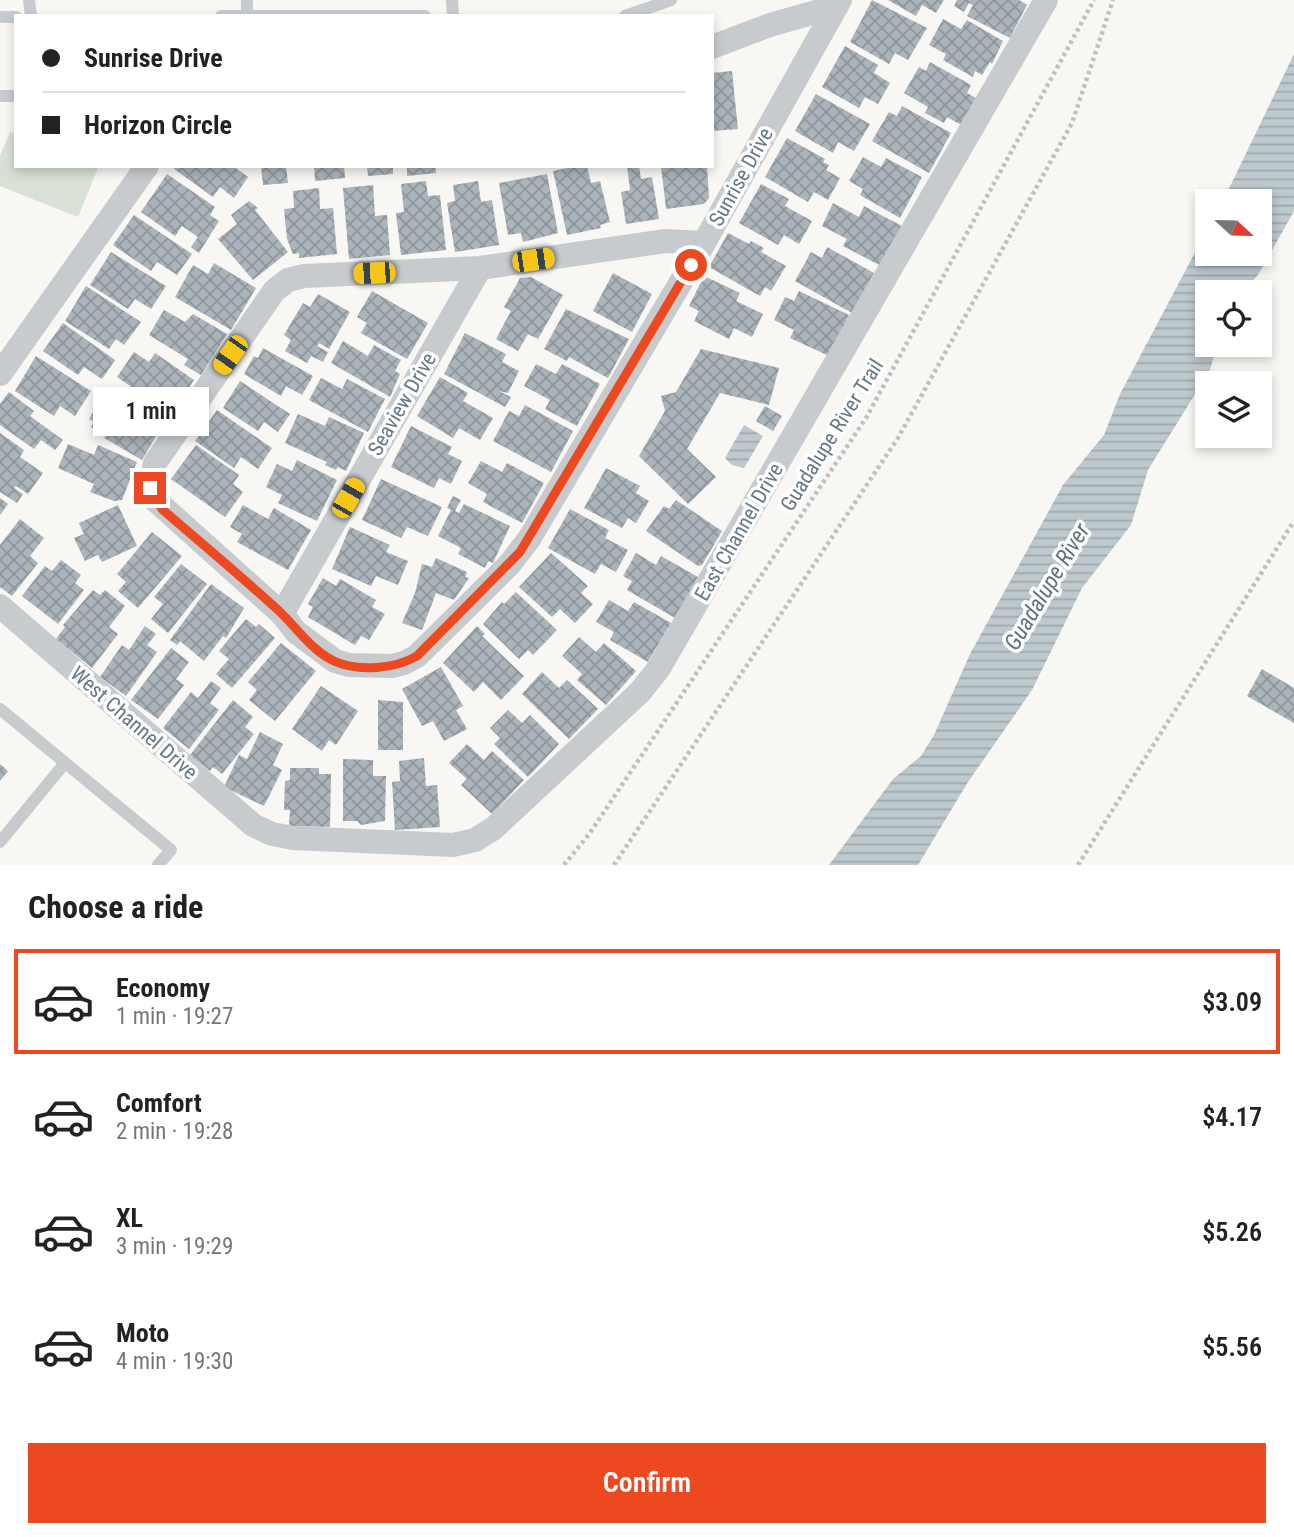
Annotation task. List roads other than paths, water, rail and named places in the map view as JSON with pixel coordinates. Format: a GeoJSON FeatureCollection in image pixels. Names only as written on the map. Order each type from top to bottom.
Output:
{"type":"FeatureCollection","features":[{"type":"Feature","properties":{"kind":"street","name":"East Channel Drive"},"geometry":{"type":"LineString","coordinates":[[272,834],[293,838],[453,845],[475,840],[494,828],[640,692],[674,643],[1046,0]]}},
{"type":"Feature","properties":{"kind":"street"},"geometry":{"type":"LineString","coordinates":[[714,46],[839,3]]}},
{"type":"Feature","properties":{"kind":"street","name":"Sunrise Drive"},"geometry":{"type":"LineString","coordinates":[[282,614],[296,632],[335,662],[392,666],[417,656],[520,552],[704,243],[839,3]]}},
{"type":"Feature","properties":{"kind":"street"},"geometry":{"type":"LineString","coordinates":[[0,374],[146,168]]}},
{"type":"Feature","properties":{"kind":"street"},"geometry":{"type":"LineString","coordinates":[[282,614],[162,509],[150,488],[155,463],[275,291],[288,280],[304,276],[480,268],[666,241],[704,243]]}},
{"type":"Feature","properties":{"kind":"street","name":"Seaview Drive"},"geometry":{"type":"LineString","coordinates":[[282,614],[480,268]]}},
{"type":"Feature","properties":{"kind":"street","name":"West Channel Drive"},"geometry":{"type":"LineString","coordinates":[[0,606],[235,812],[272,834]]}},
{"type":"Feature","properties":{"kind":"lane"},"geometry":{"type":"LineString","coordinates":[[631,14],[671,0]]}},
{"type":"Feature","properties":{"kind":"lane"},"geometry":{"type":"LineString","coordinates":[[0,709],[171,850],[158,865]]}},
{"type":"Feature","properties":{"kind":"lane"},"geometry":{"type":"LineString","coordinates":[[0,842],[65,763]]}},
{"type":"Feature","properties":{"kind":"water"},"geometry":{"type":"Polygon","coordinates":[[[1294,54],[1294,211],[1272,250],[1272,189],[1229,189],[1294,54]]]}},
{"type":"Feature","properties":{"kind":"water","name":"Guadalupe River"},"geometry":{"type":"Polygon","coordinates":[[[1195,253],[1195,266],[1263,266],[1253,280],[1195,280],[1195,357],[1214,357],[1210,370],[1195,371],[1195,394],[1148,470],[1131,525],[1082,588],[1032,690],[968,782],[918,865],[829,865],[893,779],[921,756],[934,735],[970,654],[1063,485],[1104,435],[1120,394],[1195,253]]]}},
{"type":"Feature","properties":{"kind":"water"},"geometry":{"type":"Polygon","coordinates":[[[744,425],[763,436],[744,468],[732,465],[725,458],[744,425]]]}}]}
